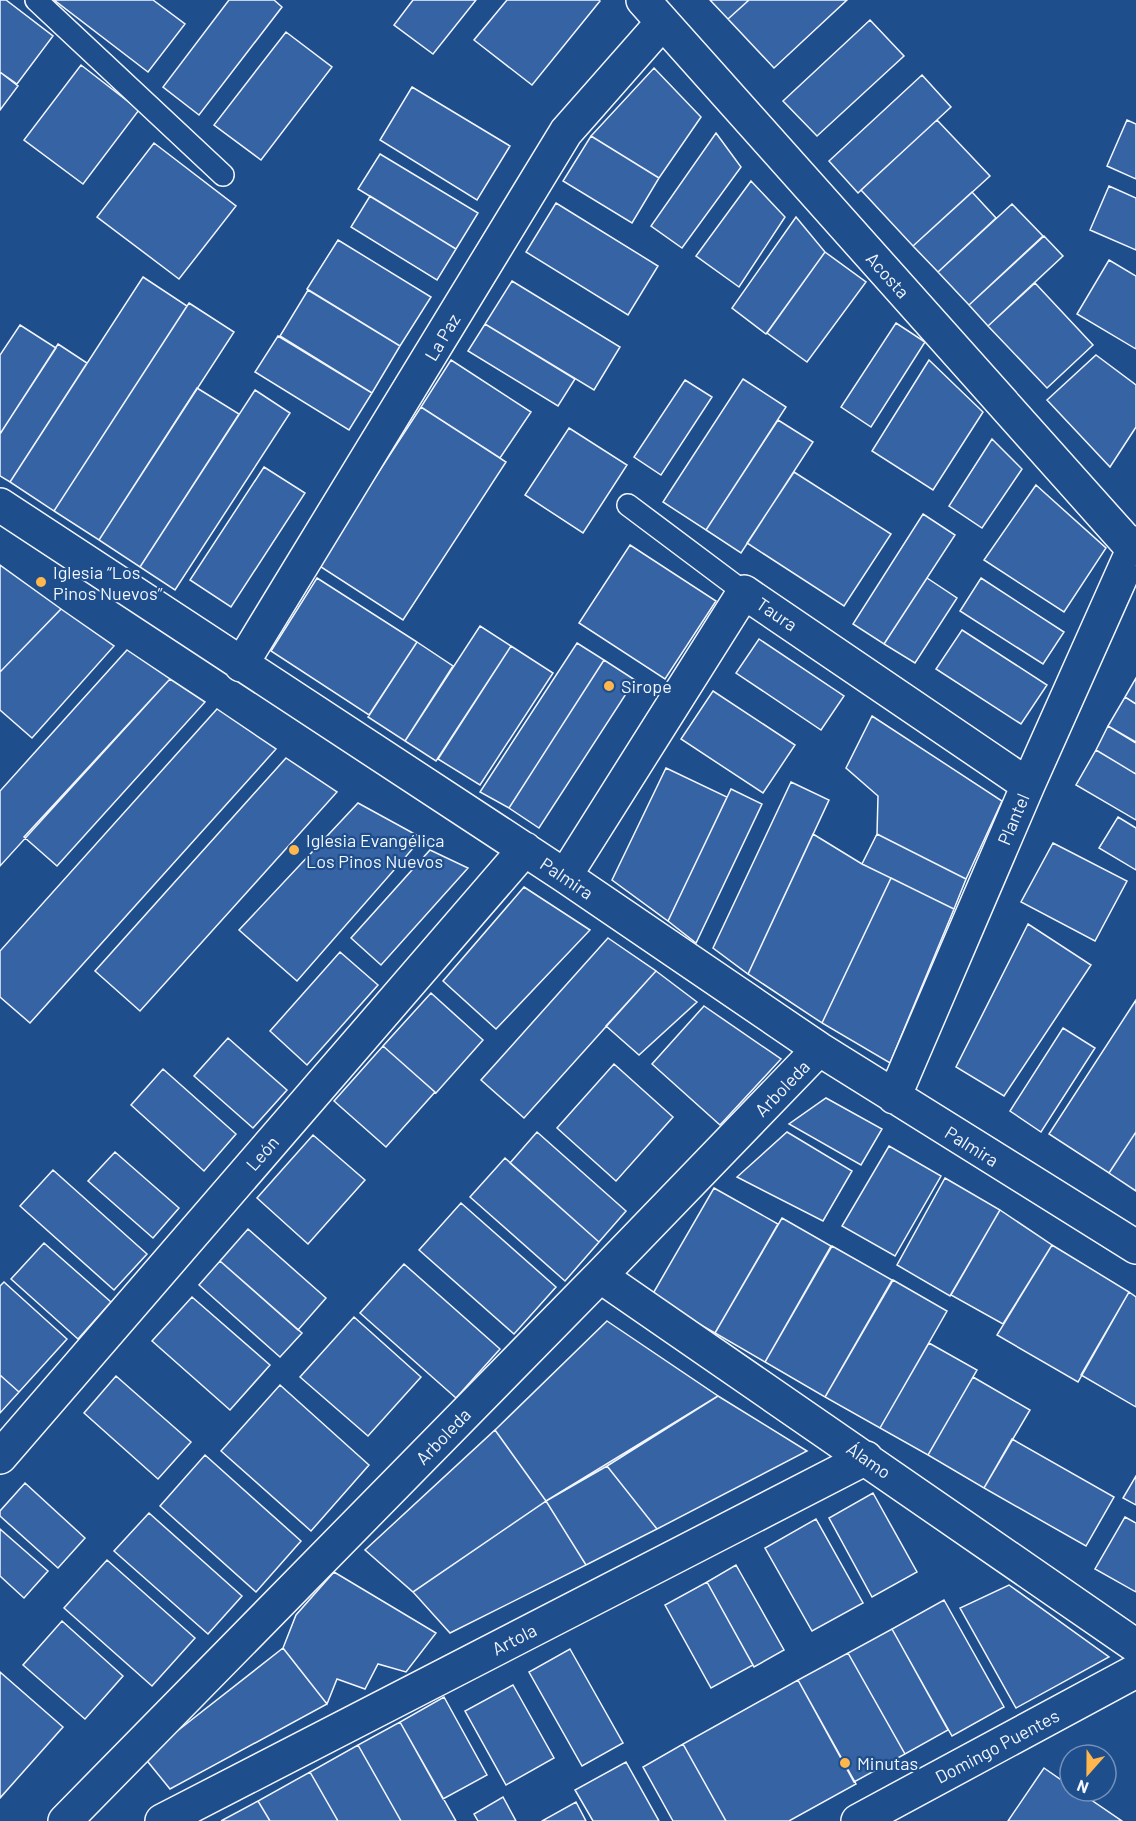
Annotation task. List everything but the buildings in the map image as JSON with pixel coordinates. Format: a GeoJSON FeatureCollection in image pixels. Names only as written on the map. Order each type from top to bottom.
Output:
{"type":"FeatureCollection","features":[{"type":"Feature","properties":{"kind":"street","name":"Acosta"},"geometry":{"type":"LineString","coordinates":[[652,11],[1135,546]]}},
{"type":"Feature","properties":{"kind":"street","name":"La Paz"},"geometry":{"type":"LineString","coordinates":[[241,665],[566,132],[652,11]]}},
{"type":"Feature","properties":{"kind":"street","name":"Palmira"},"geometry":{"type":"LineString","coordinates":[[0,506],[525,849],[819,1049],[1136,1247]]}},
{"type":"Feature","properties":{"kind":"street","name":"Plantel"},"geometry":{"type":"LineString","coordinates":[[894,1097],[1028,785],[1135,546]]}},
{"type":"Feature","properties":{"kind":"street","name":"Taura"},"geometry":{"type":"LineString","coordinates":[[565,876],[744,592],[1028,785]]}},
{"type":"Feature","properties":{"kind":"street","name":"León"},"geometry":{"type":"LineString","coordinates":[[0,1457],[525,849]]}},
{"type":"Feature","properties":{"kind":"street","name":"Arboleda"},"geometry":{"type":"LineString","coordinates":[[65,1821],[600,1276],[819,1049]]}},
{"type":"Feature","properties":{"kind":"street","name":"Álamo"},"geometry":{"type":"LineString","coordinates":[[600,1276],[1136,1646]]}},
{"type":"Feature","properties":{"kind":"street","name":"Artola"},"geometry":{"type":"LineString","coordinates":[[162,1821],[866,1458]]}},
{"type":"Feature","properties":{"kind":"street","name":"Domingo Puentes"},"geometry":{"type":"LineString","coordinates":[[858,1821],[1136,1671]]}},
{"type":"Feature","properties":{"kind":"lane"},"geometry":{"type":"LineString","coordinates":[[36,0],[223,175]]}},
{"type":"Feature","properties":{"kind":"lane"},"geometry":{"type":"LineString","coordinates":[[628,505],[744,592]]}},
{"type":"Feature","properties":{"kind":"place","name":"Iglesia “Los Pinos Nuevos”"},"geometry":{"type":"Point","coordinates":[41,582]}},
{"type":"Feature","properties":{"kind":"place","name":"Sirope"},"geometry":{"type":"Point","coordinates":[609,686]}},
{"type":"Feature","properties":{"kind":"place","name":"Iglesia Evangélica Los Pinos Nuevos"},"geometry":{"type":"Point","coordinates":[294,850]}},
{"type":"Feature","properties":{"kind":"place","name":"Minutas"},"geometry":{"type":"Point","coordinates":[845,1763]}}]}
